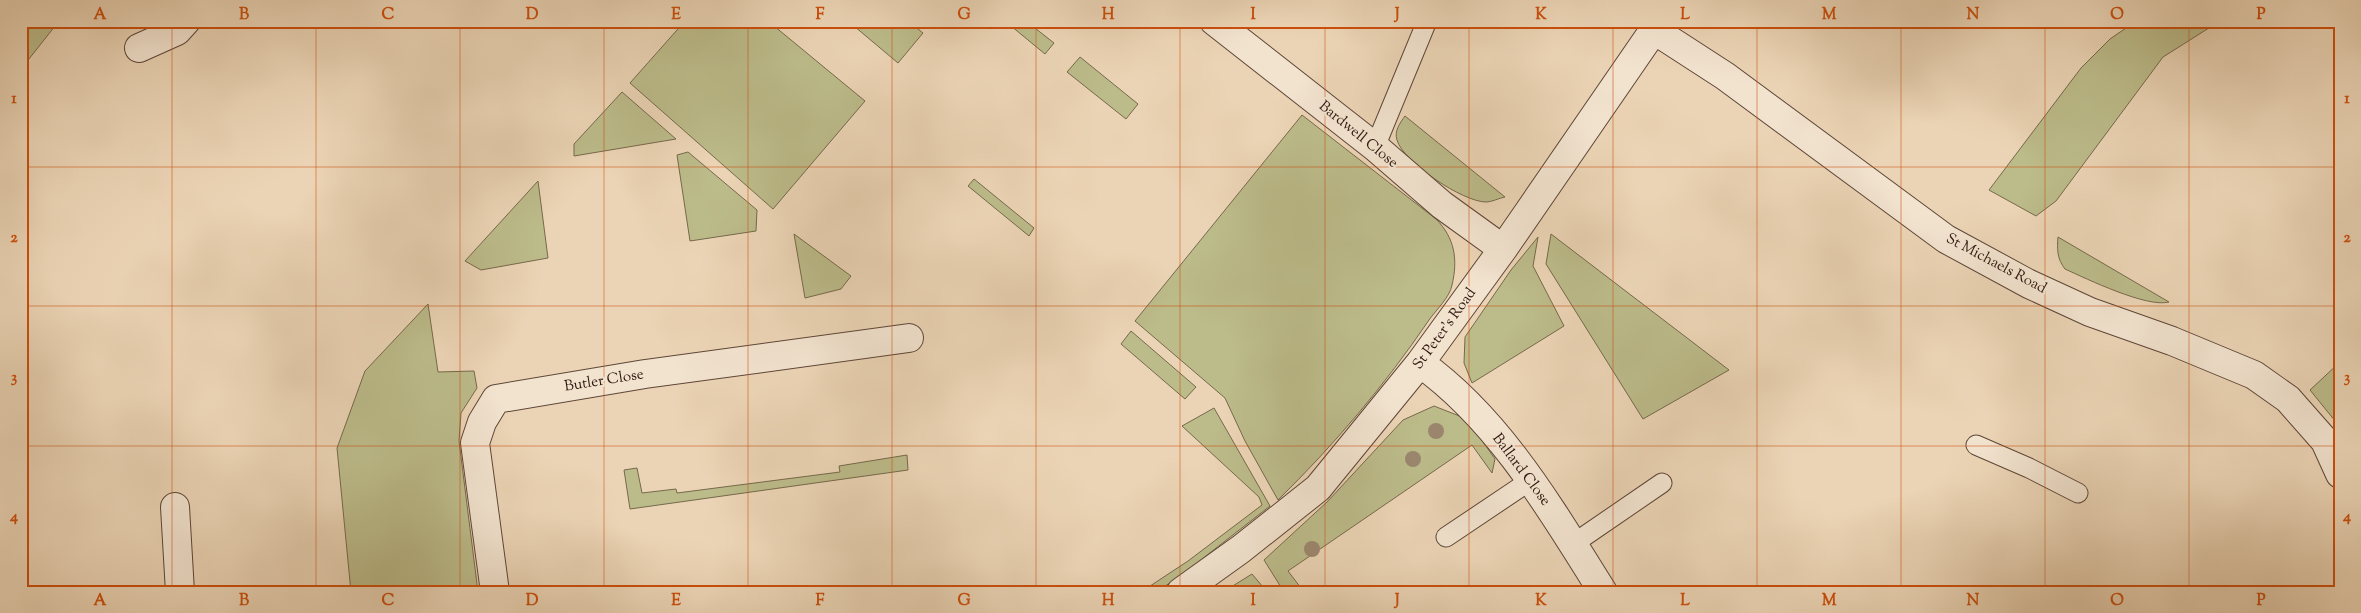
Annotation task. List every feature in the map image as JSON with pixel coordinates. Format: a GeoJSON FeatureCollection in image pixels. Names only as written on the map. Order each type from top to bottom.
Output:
{"type":"FeatureCollection","features":[{"type":"Feature","properties":{"kind":"street"},"geometry":{"type":"LineString","coordinates":[[139,48],[177,31],[186,21]]}},
{"type":"Feature","properties":{"kind":"street","name":"Bardwell Close"},"geometry":{"type":"LineString","coordinates":[[1214,21],[1376,147],[1442,205],[1503,249]]}},
{"type":"Feature","properties":{"kind":"street","name":"St Peter's Road"},"geometry":{"type":"LineString","coordinates":[[1181,592],[1241,550],[1318,488],[1420,363],[1503,249],[1657,25]]}},
{"type":"Feature","properties":{"kind":"street","name":"St Michaels Road"},"geometry":{"type":"LineString","coordinates":[[1657,25],[1946,239],[2029,284],[2090,312],[2172,341],[2254,375],[2288,399],[2325,441],[2340,474]]}},
{"type":"Feature","properties":{"kind":"street","name":"Butler Close"},"geometry":{"type":"LineString","coordinates":[[495,592],[475,443],[482,422],[496,399],[645,374],[909,338]]}},
{"type":"Feature","properties":{"kind":"street","name":"Ballard Close"},"geometry":{"type":"LineString","coordinates":[[1420,363],[1436,374],[1500,439],[1531,480],[1603,592]]}},
{"type":"Feature","properties":{"kind":"street"},"geometry":{"type":"LineString","coordinates":[[175,507],[180,592]]}},
{"type":"Feature","properties":{"kind":"lane"},"geometry":{"type":"LineString","coordinates":[[1376,147],[1428,21]]}},
{"type":"Feature","properties":{"kind":"lane"},"geometry":{"type":"LineString","coordinates":[[1976,445],[2029,468],[2078,493]]}},
{"type":"Feature","properties":{"kind":"lane"},"geometry":{"type":"LineString","coordinates":[[1446,537],[1531,480]]}},
{"type":"Feature","properties":{"kind":"lane"},"geometry":{"type":"LineString","coordinates":[[1573,544],[1662,483]]}},
{"type":"Feature","properties":{"kind":"shaded area"},"geometry":{"type":"Polygon","coordinates":[[[21,21],[59,21],[21,69],[21,21]]]}},
{"type":"Feature","properties":{"kind":"shaded area"},"geometry":{"type":"Polygon","coordinates":[[[685,21],[768,21],[865,101],[773,209],[630,83],[685,21]]]}},
{"type":"Feature","properties":{"kind":"shaded area"},"geometry":{"type":"Polygon","coordinates":[[[848,21],[908,21],[923,33],[898,63],[848,21]]]}},
{"type":"Feature","properties":{"kind":"shaded area"},"geometry":{"type":"Polygon","coordinates":[[[1005,21],[1026,21],[1054,43],[1045,54],[1005,21]]]}},
{"type":"Feature","properties":{"kind":"shaded area"},"geometry":{"type":"Polygon","coordinates":[[[2136,21],[2220,21],[2163,57],[2056,201],[2036,216],[1989,190],[2081,68],[2110,39],[2136,21]]]}},
{"type":"Feature","properties":{"kind":"shaded area"},"geometry":{"type":"Polygon","coordinates":[[[1080,57],[1138,104],[1126,119],[1067,72],[1080,57]]]}},
{"type":"Feature","properties":{"kind":"shaded area"},"geometry":{"type":"Polygon","coordinates":[[[622,92],[676,139],[574,156],[574,144],[622,92]]]}},
{"type":"Feature","properties":{"kind":"shaded area"},"geometry":{"type":"Polygon","coordinates":[[[1302,115],[1436,219],[1451,242],[1455,267],[1449,294],[1395,368],[1339,436],[1278,500],[1245,441],[1225,398],[1135,321],[1302,115]]]}},
{"type":"Feature","properties":{"kind":"shaded area"},"geometry":{"type":"Polygon","coordinates":[[[1405,116],[1505,197],[1488,202],[1476,200],[1449,188],[1422,169],[1410,159],[1396,137],[1399,124],[1405,116]]]}},
{"type":"Feature","properties":{"kind":"shaded area"},"geometry":{"type":"Polygon","coordinates":[[[688,152],[757,210],[756,231],[690,241],[677,155],[688,152]]]}},
{"type":"Feature","properties":{"kind":"shaded area"},"geometry":{"type":"Polygon","coordinates":[[[974,179],[1034,228],[1029,236],[968,186],[974,179]]]}},
{"type":"Feature","properties":{"kind":"shaded area"},"geometry":{"type":"Polygon","coordinates":[[[538,181],[548,258],[481,270],[465,261],[538,181]]]}},
{"type":"Feature","properties":{"kind":"shaded area"},"geometry":{"type":"Polygon","coordinates":[[[794,234],[851,276],[841,289],[805,298],[794,234]]]}},
{"type":"Feature","properties":{"kind":"shaded area"},"geometry":{"type":"Polygon","coordinates":[[[1551,234],[1729,370],[1643,419],[1546,264],[1551,234]]]}},
{"type":"Feature","properties":{"kind":"shaded area"},"geometry":{"type":"Polygon","coordinates":[[[1538,237],[1533,266],[1564,326],[1472,383],[1464,363],[1465,337],[1511,270],[1538,237]]]}},
{"type":"Feature","properties":{"kind":"shaded area"},"geometry":{"type":"Polygon","coordinates":[[[2058,237],[2169,302],[2159,303],[2132,297],[2065,269],[2058,254],[2058,237]]]}},
{"type":"Feature","properties":{"kind":"shaded area"},"geometry":{"type":"Polygon","coordinates":[[[428,304],[438,372],[474,371],[477,388],[461,413],[459,441],[478,592],[351,592],[337,448],[365,371],[428,304]]]}},
{"type":"Feature","properties":{"kind":"shaded area"},"geometry":{"type":"Polygon","coordinates":[[[1131,331],[1196,387],[1185,399],[1121,344],[1131,331]]]}},
{"type":"Feature","properties":{"kind":"shaded area"},"geometry":{"type":"Polygon","coordinates":[[[2340,362],[2340,427],[2310,390],[2340,362]]]}},
{"type":"Feature","properties":{"kind":"shaded area"},"geometry":{"type":"Polygon","coordinates":[[[1434,406],[1467,419],[1495,459],[1492,473],[1472,445],[1288,571],[1304,592],[1284,592],[1264,560],[1327,502],[1403,420],[1434,406]]]}},
{"type":"Feature","properties":{"kind":"shaded area"},"geometry":{"type":"Polygon","coordinates":[[[1214,408],[1270,506],[1179,577],[1156,592],[1141,592],[1188,561],[1262,505],[1259,497],[1182,426],[1214,408]]]}},
{"type":"Feature","properties":{"kind":"shaded area"},"geometry":{"type":"Polygon","coordinates":[[[907,455],[908,470],[630,509],[624,470],[637,468],[642,493],[676,489],[677,493],[840,472],[839,466],[907,455]]]}},
{"type":"Feature","properties":{"kind":"shaded area"},"geometry":{"type":"Polygon","coordinates":[[[1252,574],[1263,587],[1257,592],[1223,592],[1252,574]]]}}]}
